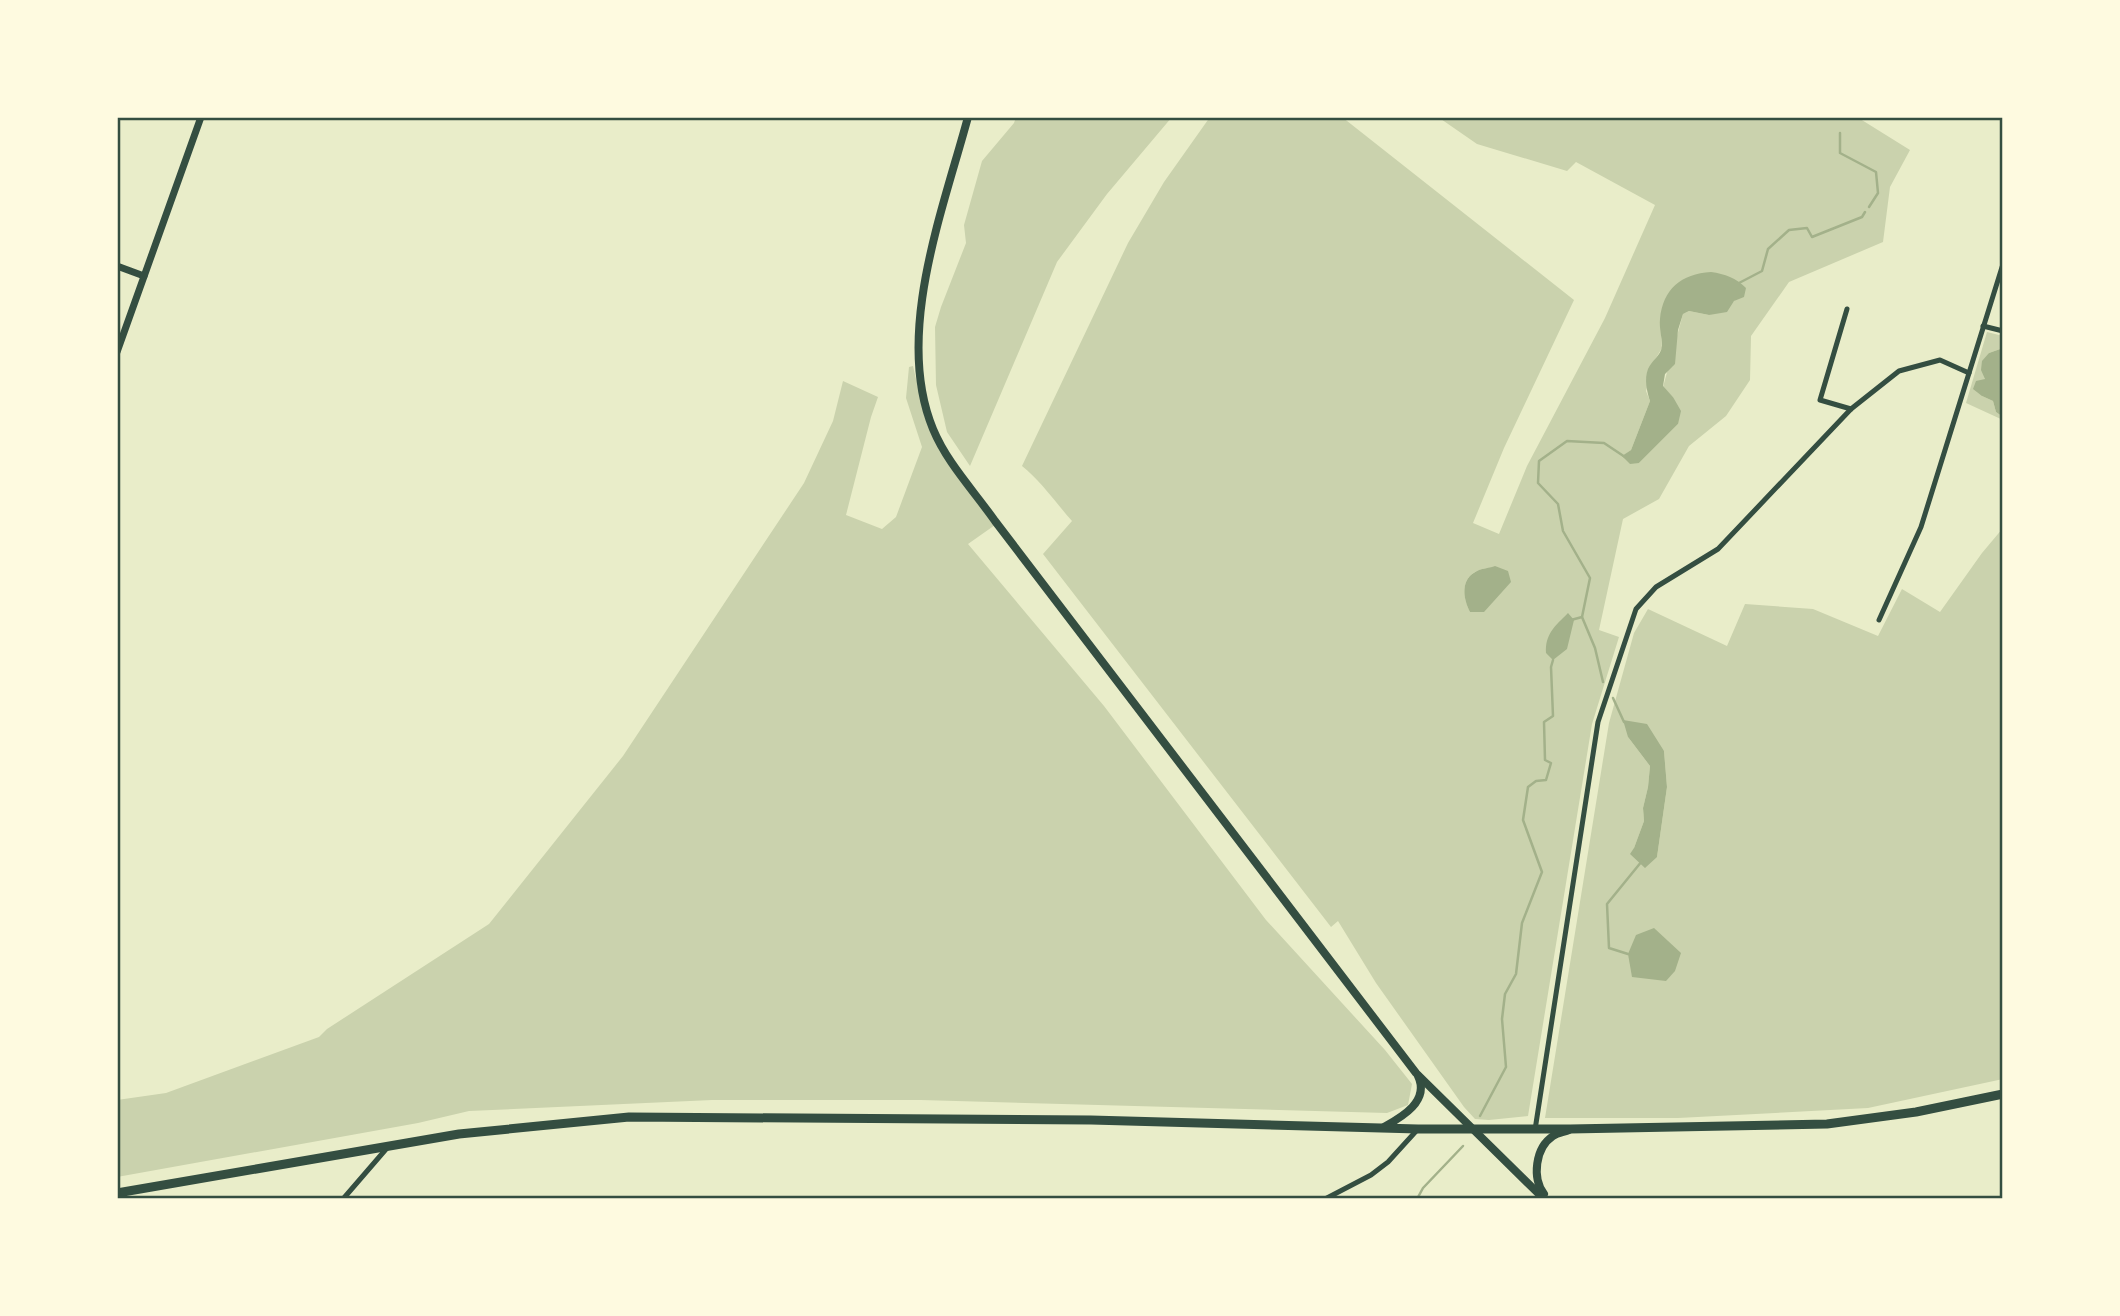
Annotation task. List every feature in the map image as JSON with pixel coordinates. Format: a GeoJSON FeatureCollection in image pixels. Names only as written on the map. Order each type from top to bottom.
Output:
{"type":"FeatureCollection","features":[{"type":"Feature","properties":{"kind":"main road"},"geometry":{"type":"LineString","coordinates":[[968,117],[936,236],[921,306],[921,381],[933,430],[958,471],[1416,1073],[1546,1199]]}},
{"type":"Feature","properties":{"kind":"main road"},"geometry":{"type":"LineString","coordinates":[[1384,1127],[1404,1116],[1420,1096],[1420,1080],[1416,1073]]}},
{"type":"Feature","properties":{"kind":"main road"},"geometry":{"type":"LineString","coordinates":[[117,1193],[460,1134],[629,1117],[1091,1120],[1535,1130],[1827,1124],[1916,1112],[2003,1094]]}},
{"type":"Feature","properties":{"kind":"main road"},"geometry":{"type":"LineString","coordinates":[[1546,1199],[1537,1173],[1541,1150],[1552,1136],[1570,1129]]}},
{"type":"Feature","properties":{"kind":"street"},"geometry":{"type":"LineString","coordinates":[[117,352],[201,117]]}},
{"type":"Feature","properties":{"kind":"street"},"geometry":{"type":"LineString","coordinates":[[1879,620],[1921,527],[2003,264]]}},
{"type":"Feature","properties":{"kind":"street"},"geometry":{"type":"LineString","coordinates":[[117,266],[144,276]]}},
{"type":"Feature","properties":{"kind":"street"},"geometry":{"type":"LineString","coordinates":[[1847,309],[1819,400],[1851,409]]}},
{"type":"Feature","properties":{"kind":"street"},"geometry":{"type":"LineString","coordinates":[[1983,326],[2003,331]]}},
{"type":"Feature","properties":{"kind":"street"},"geometry":{"type":"LineString","coordinates":[[1535,1130],[1598,722],[1636,609],[1656,587],[1718,549],[1851,409],[1899,371],[1940,360],[1969,373]]}},
{"type":"Feature","properties":{"kind":"street"},"geometry":{"type":"LineString","coordinates":[[1325,1199],[1388,1162],[1418,1129]]}},
{"type":"Feature","properties":{"kind":"street"},"geometry":{"type":"LineString","coordinates":[[344,1199],[388,1146]]}},
{"type":"Feature","properties":{"kind":"shaded area"},"geometry":{"type":"Polygon","coordinates":[[[1016,117],[1172,117],[1107,194],[1057,262],[970,466],[947,432],[936,385],[935,327],[966,243],[964,225],[982,161],[1016,117]]]}},
{"type":"Feature","properties":{"kind":"shaded area"},"geometry":{"type":"Polygon","coordinates":[[[1210,117],[1342,117],[1574,300],[1504,448],[1473,523],[1499,534],[1527,466],[1605,318],[1655,205],[1576,162],[1567,171],[1477,144],[1438,117],[1833,117],[1832,119],[1851,120],[1849,117],[1857,117],[1910,150],[1890,187],[1883,242],[1789,282],[1751,336],[1750,380],[1726,416],[1689,446],[1659,499],[1623,519],[1599,630],[1619,637],[1592,724],[1528,1116],[1475,1119],[1464,1107],[1376,983],[1338,921],[1331,927],[1043,554],[1072,521],[1022,466],[1128,243],[1164,182],[1210,117]],[[1746,288],[1660,320],[1662,348],[1656,358],[1646,391],[1650,401],[1631,450],[1623,456],[1639,463],[1678,424],[1673,397],[1663,387],[1683,314],[1689,311],[1709,315],[1734,301],[1746,288]],[[1495,567],[1479,570],[1472,574],[1465,584],[1470,612],[1495,567]]]}},
{"type":"Feature","properties":{"kind":"shaded area"},"geometry":{"type":"Polygon","coordinates":[[[1711,272],[1730,277],[1746,288],[1744,297],[1734,301],[1727,312],[1709,315],[1689,311],[1683,314],[1678,330],[1675,364],[1665,374],[1663,386],[1681,411],[1678,424],[1639,463],[1630,464],[1622,456],[1631,450],[1650,401],[1646,377],[1649,366],[1661,350],[1660,319],[1665,299],[1682,280],[1711,272]]]}},
{"type":"Feature","properties":{"kind":"shaded area"},"geometry":{"type":"Polygon","coordinates":[[[1987,332],[2003,336],[2003,348],[1989,353],[1982,396],[1993,401],[1996,412],[2003,420],[1966,403],[1987,332]]]}},
{"type":"Feature","properties":{"kind":"shaded area"},"geometry":{"type":"Polygon","coordinates":[[[2003,348],[2003,417],[1996,412],[1993,401],[1973,389],[1976,381],[1985,379],[1981,370],[1982,361],[1989,353],[2003,348]]]}},
{"type":"Feature","properties":{"kind":"shaded area"},"geometry":{"type":"Polygon","coordinates":[[[913,366],[925,418],[943,453],[995,525],[968,544],[1104,706],[1266,920],[1385,1050],[1412,1084],[1408,1105],[1387,1113],[921,1100],[712,1100],[469,1111],[418,1123],[117,1177],[117,1100],[166,1093],[319,1037],[327,1029],[489,924],[623,756],[804,483],[833,421],[843,381],[878,397],[846,515],[882,529],[896,517],[922,447],[906,398],[909,367],[913,366]]]}},
{"type":"Feature","properties":{"kind":"shaded area"},"geometry":{"type":"Polygon","coordinates":[[[2003,528],[2003,1079],[1868,1108],[1678,1118],[1545,1118],[1609,723],[1634,633],[1648,609],[1727,646],[1745,604],[1813,609],[1878,636],[1902,589],[1940,612],[2003,528]],[[1628,737],[1650,766],[1643,808],[1644,821],[1634,848],[1657,857],[1667,787],[1664,751],[1628,737]]]}},
{"type":"Feature","properties":{"kind":"shaded area"},"geometry":{"type":"Polygon","coordinates":[[[1495,566],[1508,571],[1511,582],[1484,612],[1470,612],[1465,584],[1472,574],[1495,566]]]}},
{"type":"Feature","properties":{"kind":"shaded area"},"geometry":{"type":"Polygon","coordinates":[[[1568,613],[1574,620],[1567,649],[1553,660],[1546,653],[1547,641],[1555,626],[1568,613]]]}},
{"type":"Feature","properties":{"kind":"shaded area"},"geometry":{"type":"Polygon","coordinates":[[[1623,720],[1647,724],[1664,751],[1667,787],[1657,857],[1645,868],[1630,854],[1644,821],[1643,808],[1650,766],[1628,737],[1623,720]]]}},
{"type":"Feature","properties":{"kind":"shaded area"},"geometry":{"type":"Polygon","coordinates":[[[1654,928],[1681,953],[1675,971],[1666,981],[1632,977],[1628,954],[1636,935],[1654,928]]]}},
{"type":"Feature","properties":{"kind":"waterway"},"geometry":{"type":"LineString","coordinates":[[1840,133],[1840,153],[1876,172],[1878,193],[1869,207]]}},
{"type":"Feature","properties":{"kind":"waterway"},"geometry":{"type":"LineString","coordinates":[[1739,283],[1762,271],[1768,249],[1789,230],[1807,228],[1812,237],[1862,217],[1865,212]]}},
{"type":"Feature","properties":{"kind":"waterway"},"geometry":{"type":"LineString","coordinates":[[1571,620],[1582,617],[1590,578],[1563,531],[1558,504],[1538,483],[1539,461],[1567,441],[1604,443],[1625,457]]}},
{"type":"Feature","properties":{"kind":"waterway"},"geometry":{"type":"LineString","coordinates":[[1582,617],[1595,648],[1603,682]]}},
{"type":"Feature","properties":{"kind":"waterway"},"geometry":{"type":"LineString","coordinates":[[1480,1116],[1506,1067],[1502,1019],[1505,994],[1516,974],[1522,923],[1542,872],[1523,820],[1528,787],[1536,781],[1546,780],[1551,763],[1545,760],[1544,722],[1553,716],[1553,660]]}},
{"type":"Feature","properties":{"kind":"waterway"},"geometry":{"type":"LineString","coordinates":[[1613,698],[1624,722]]}},
{"type":"Feature","properties":{"kind":"waterway"},"geometry":{"type":"LineString","coordinates":[[1628,954],[1609,948],[1607,904],[1642,861]]}},
{"type":"Feature","properties":{"kind":"waterway"},"geometry":{"type":"LineString","coordinates":[[1417,1199],[1423,1188],[1463,1146]]}}]}
